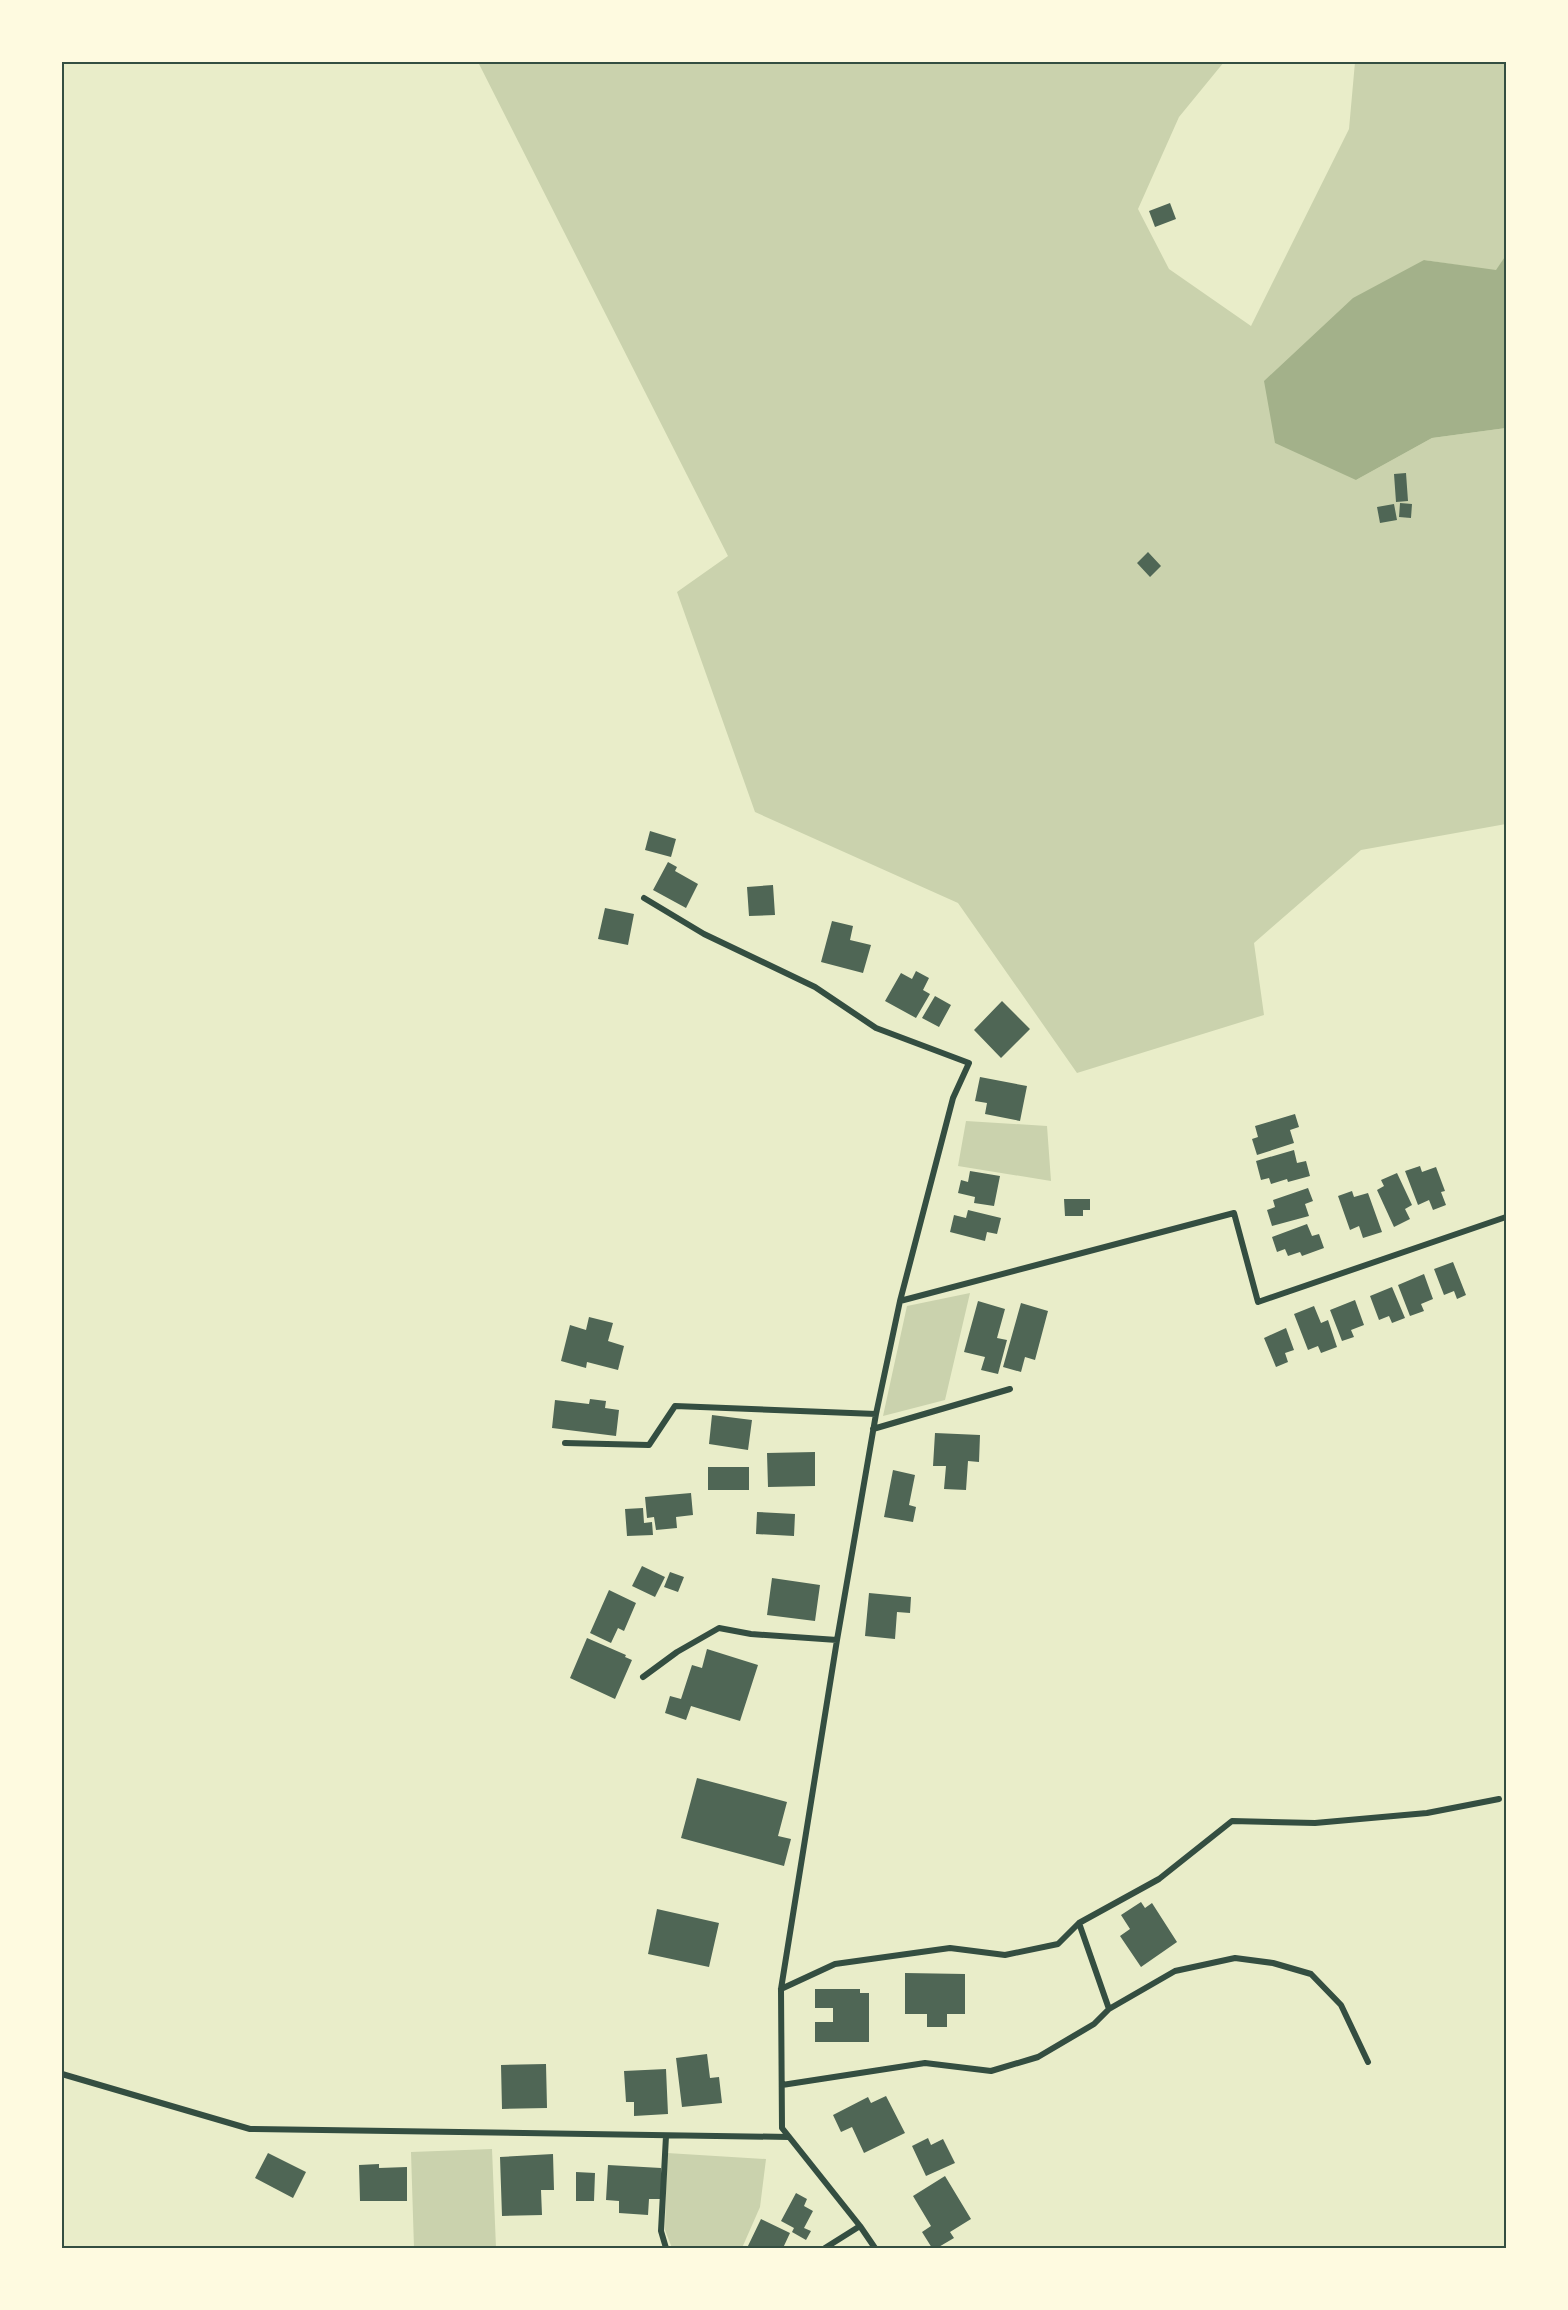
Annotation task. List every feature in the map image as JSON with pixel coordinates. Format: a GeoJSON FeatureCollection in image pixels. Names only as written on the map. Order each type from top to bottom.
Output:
{"type":"FeatureCollection","features":[{"type":"Feature","properties":{"kind":"street"},"geometry":{"type":"LineString","coordinates":[[644,898],[704,934],[815,987],[876,1028],[969,1063],[953,1098],[900,1302],[873,1428],[781,1989],[782,2128],[860,2226],[874,2248]]}},
{"type":"Feature","properties":{"kind":"street"},"geometry":{"type":"LineString","coordinates":[[900,1302],[1234,1213],[1258,1302],[1506,1217]]}},
{"type":"Feature","properties":{"kind":"street"},"geometry":{"type":"LineString","coordinates":[[873,1428],[1010,1389]]}},
{"type":"Feature","properties":{"kind":"street"},"geometry":{"type":"LineString","coordinates":[[565,1443],[649,1445],[675,1406],[876,1414]]}},
{"type":"Feature","properties":{"kind":"street"},"geometry":{"type":"LineString","coordinates":[[643,1677],[677,1652],[719,1628],[751,1634],[837,1640]]}},
{"type":"Feature","properties":{"kind":"street"},"geometry":{"type":"LineString","coordinates":[[781,1989],[835,1964],[950,1948],[1005,1955],[1058,1944],[1079,1923],[1159,1880],[1232,1821],[1315,1823],[1426,1813],[1499,1799]]}},
{"type":"Feature","properties":{"kind":"street"},"geometry":{"type":"LineString","coordinates":[[1079,1923],[1108,2009]]}},
{"type":"Feature","properties":{"kind":"street"},"geometry":{"type":"LineString","coordinates":[[782,2085],[926,2062],[991,2072],[1038,2057],[1094,2024],[1108,2009],[1175,1971],[1235,1958],[1273,1963],[1311,1974],[1341,2005],[1368,2062]]}},
{"type":"Feature","properties":{"kind":"street"},"geometry":{"type":"LineString","coordinates":[[62,2074],[250,2129],[789,2138]]}},
{"type":"Feature","properties":{"kind":"street"},"geometry":{"type":"LineString","coordinates":[[666,2136],[662,2231],[666,2248]]}},
{"type":"Feature","properties":{"kind":"street"},"geometry":{"type":"LineString","coordinates":[[825,2248],[860,2226]]}},
{"type":"Feature","properties":{"kind":"shaded area"},"geometry":{"type":"Polygon","coordinates":[[[478,62],[1224,62],[1179,117],[1138,209],[1169,269],[1251,326],[1349,129],[1355,62],[1506,62],[1506,255],[1496,271],[1424,260],[1356,480],[1432,438],[1506,428],[1506,824],[1361,850],[1254,943],[1264,1015],[1077,1073],[958,903],[755,812],[677,592],[728,556],[478,62]]]}},
{"type":"Feature","properties":{"kind":"shaded area"},"geometry":{"type":"Polygon","coordinates":[[[1506,255],[1506,428],[1432,438],[1356,480],[1275,443],[1264,381],[1353,298],[1424,260],[1496,270],[1506,255]]]}},
{"type":"Feature","properties":{"kind":"shaded area"},"geometry":{"type":"Polygon","coordinates":[[[966,1121],[1047,1126],[1051,1181],[958,1166],[966,1121]]]}},
{"type":"Feature","properties":{"kind":"shaded area"},"geometry":{"type":"Polygon","coordinates":[[[970,1293],[945,1400],[883,1416],[907,1306],[970,1293]]]}},
{"type":"Feature","properties":{"kind":"shaded area"},"geometry":{"type":"Polygon","coordinates":[[[492,2149],[496,2248],[414,2248],[411,2152],[492,2149]]]}},
{"type":"Feature","properties":{"kind":"shaded area"},"geometry":{"type":"Polygon","coordinates":[[[667,2153],[766,2159],[760,2207],[742,2248],[672,2248],[665,2230],[667,2153]]]}},
{"type":"Feature","properties":{"kind":"building"},"geometry":{"type":"Polygon","coordinates":[[[1170,203],[1176,219],[1155,227],[1149,211],[1170,203]]]}},
{"type":"Feature","properties":{"kind":"building"},"geometry":{"type":"Polygon","coordinates":[[[1406,473],[1408,501],[1396,502],[1394,474],[1406,473]]]}},
{"type":"Feature","properties":{"kind":"building"},"geometry":{"type":"Polygon","coordinates":[[[1400,503],[1412,504],[1411,518],[1399,517],[1400,503]]]}},
{"type":"Feature","properties":{"kind":"building"},"geometry":{"type":"Polygon","coordinates":[[[1394,504],[1397,520],[1380,523],[1377,507],[1394,504]]]}},
{"type":"Feature","properties":{"kind":"building"},"geometry":{"type":"Polygon","coordinates":[[[1148,552],[1161,566],[1150,577],[1137,563],[1148,552]]]}},
{"type":"Feature","properties":{"kind":"building"},"geometry":{"type":"Polygon","coordinates":[[[650,831],[676,839],[671,857],[645,850],[650,831]]]}},
{"type":"Feature","properties":{"kind":"building"},"geometry":{"type":"Polygon","coordinates":[[[668,862],[677,867],[675,871],[698,884],[686,908],[653,890],[668,862]]]}},
{"type":"Feature","properties":{"kind":"building"},"geometry":{"type":"Polygon","coordinates":[[[773,885],[775,915],[749,916],[747,887],[773,885]]]}},
{"type":"Feature","properties":{"kind":"building"},"geometry":{"type":"Polygon","coordinates":[[[605,908],[634,914],[628,945],[598,939],[605,908]]]}},
{"type":"Feature","properties":{"kind":"building"},"geometry":{"type":"Polygon","coordinates":[[[832,921],[853,926],[850,940],[871,945],[863,973],[821,962],[832,921]]]}},
{"type":"Feature","properties":{"kind":"building"},"geometry":{"type":"Polygon","coordinates":[[[916,971],[929,978],[923,990],[930,994],[916,1018],[885,1001],[901,973],[912,979],[916,971]]]}},
{"type":"Feature","properties":{"kind":"building"},"geometry":{"type":"Polygon","coordinates":[[[935,996],[951,1005],[939,1027],[922,1018],[935,996]]]}},
{"type":"Feature","properties":{"kind":"building"},"geometry":{"type":"Polygon","coordinates":[[[1002,1001],[1030,1029],[1001,1058],[974,1030],[1002,1001]]]}},
{"type":"Feature","properties":{"kind":"building"},"geometry":{"type":"Polygon","coordinates":[[[980,1077],[1027,1086],[1020,1121],[985,1114],[987,1103],[975,1101],[980,1077]]]}},
{"type":"Feature","properties":{"kind":"building"},"geometry":{"type":"Polygon","coordinates":[[[1295,1114],[1299,1127],[1290,1130],[1294,1143],[1257,1155],[1252,1139],[1258,1137],[1255,1126],[1295,1114]]]}},
{"type":"Feature","properties":{"kind":"building"},"geometry":{"type":"Polygon","coordinates":[[[1294,1150],[1297,1163],[1306,1161],[1310,1176],[1271,1184],[1269,1178],[1261,1180],[1256,1161],[1294,1150]]]}},
{"type":"Feature","properties":{"kind":"building"},"geometry":{"type":"Polygon","coordinates":[[[1420,1166],[1422,1172],[1436,1167],[1445,1191],[1441,1192],[1446,1205],[1433,1210],[1429,1200],[1418,1205],[1405,1171],[1420,1166]]]}},
{"type":"Feature","properties":{"kind":"building"},"geometry":{"type":"Polygon","coordinates":[[[970,1171],[1000,1176],[994,1206],[974,1203],[975,1197],[958,1193],[961,1180],[968,1182],[970,1171]]]}},
{"type":"Feature","properties":{"kind":"building"},"geometry":{"type":"Polygon","coordinates":[[[1397,1173],[1412,1205],[1405,1209],[1410,1219],[1394,1227],[1377,1190],[1384,1186],[1381,1180],[1397,1173]]]}},
{"type":"Feature","properties":{"kind":"building"},"geometry":{"type":"Polygon","coordinates":[[[1308,1188],[1313,1201],[1305,1204],[1309,1216],[1272,1226],[1267,1210],[1275,1207],[1273,1200],[1308,1188]]]}},
{"type":"Feature","properties":{"kind":"building"},"geometry":{"type":"Polygon","coordinates":[[[1352,1191],[1354,1197],[1368,1193],[1382,1232],[1363,1238],[1359,1226],[1350,1230],[1338,1196],[1352,1191]]]}},
{"type":"Feature","properties":{"kind":"building"},"geometry":{"type":"Polygon","coordinates":[[[1064,1199],[1090,1199],[1090,1210],[1083,1210],[1083,1216],[1065,1216],[1064,1199]]]}},
{"type":"Feature","properties":{"kind":"building"},"geometry":{"type":"Polygon","coordinates":[[[968,1210],[1001,1218],[997,1234],[987,1232],[985,1241],[950,1232],[954,1215],[966,1218],[968,1210]]]}},
{"type":"Feature","properties":{"kind":"building"},"geometry":{"type":"Polygon","coordinates":[[[1307,1224],[1312,1236],[1319,1234],[1324,1248],[1302,1256],[1300,1252],[1288,1256],[1285,1249],[1277,1252],[1272,1237],[1307,1224]]]}},
{"type":"Feature","properties":{"kind":"building"},"geometry":{"type":"Polygon","coordinates":[[[1453,1262],[1466,1295],[1457,1299],[1454,1291],[1444,1295],[1434,1269],[1453,1262]]]}},
{"type":"Feature","properties":{"kind":"building"},"geometry":{"type":"Polygon","coordinates":[[[1424,1274],[1433,1299],[1421,1304],[1424,1311],[1410,1316],[1398,1285],[1424,1274]]]}},
{"type":"Feature","properties":{"kind":"building"},"geometry":{"type":"Polygon","coordinates":[[[1392,1287],[1405,1318],[1392,1323],[1389,1316],[1379,1320],[1370,1296],[1392,1287]]]}},
{"type":"Feature","properties":{"kind":"building"},"geometry":{"type":"Polygon","coordinates":[[[1355,1300],[1364,1325],[1351,1330],[1354,1337],[1342,1341],[1330,1310],[1355,1300]]]}},
{"type":"Feature","properties":{"kind":"building"},"geometry":{"type":"Polygon","coordinates":[[[978,1301],[1005,1309],[997,1338],[1007,1340],[998,1374],[981,1370],[985,1357],[964,1352],[978,1301]]]}},
{"type":"Feature","properties":{"kind":"building"},"geometry":{"type":"Polygon","coordinates":[[[1021,1303],[1048,1311],[1035,1360],[1025,1357],[1021,1372],[1003,1367],[1021,1303]]]}},
{"type":"Feature","properties":{"kind":"building"},"geometry":{"type":"Polygon","coordinates":[[[1314,1306],[1321,1323],[1328,1320],[1337,1347],[1321,1353],[1318,1346],[1308,1350],[1294,1314],[1314,1306]]]}},
{"type":"Feature","properties":{"kind":"building"},"geometry":{"type":"Polygon","coordinates":[[[589,1317],[613,1323],[608,1341],[624,1346],[618,1370],[587,1362],[586,1368],[561,1361],[570,1325],[586,1330],[589,1317]]]}},
{"type":"Feature","properties":{"kind":"building"},"geometry":{"type":"Polygon","coordinates":[[[1286,1328],[1294,1350],[1285,1353],[1288,1362],[1276,1367],[1264,1338],[1286,1328]]]}},
{"type":"Feature","properties":{"kind":"building"},"geometry":{"type":"Polygon","coordinates":[[[590,1399],[606,1401],[605,1408],[619,1410],[616,1436],[552,1428],[555,1400],[589,1404],[590,1399]]]}},
{"type":"Feature","properties":{"kind":"building"},"geometry":{"type":"Polygon","coordinates":[[[712,1415],[752,1420],[748,1450],[709,1444],[712,1415]]]}},
{"type":"Feature","properties":{"kind":"building"},"geometry":{"type":"Polygon","coordinates":[[[935,1433],[980,1435],[979,1462],[968,1461],[966,1490],[944,1489],[946,1466],[933,1466],[935,1433]]]}},
{"type":"Feature","properties":{"kind":"building"},"geometry":{"type":"Polygon","coordinates":[[[815,1452],[815,1486],[768,1487],[767,1453],[815,1452]]]}},
{"type":"Feature","properties":{"kind":"building"},"geometry":{"type":"Polygon","coordinates":[[[708,1467],[749,1467],[749,1490],[708,1490],[708,1467]]]}},
{"type":"Feature","properties":{"kind":"building"},"geometry":{"type":"Polygon","coordinates":[[[893,1470],[915,1475],[909,1505],[916,1507],[913,1522],[884,1517],[893,1470]]]}},
{"type":"Feature","properties":{"kind":"building"},"geometry":{"type":"Polygon","coordinates":[[[691,1493],[693,1515],[676,1517],[677,1528],[656,1530],[654,1517],[647,1518],[645,1497],[691,1493]]]}},
{"type":"Feature","properties":{"kind":"building"},"geometry":{"type":"Polygon","coordinates":[[[643,1508],[644,1523],[652,1522],[653,1535],[627,1536],[625,1509],[643,1508]]]}},
{"type":"Feature","properties":{"kind":"building"},"geometry":{"type":"Polygon","coordinates":[[[757,1512],[795,1514],[794,1536],[756,1534],[757,1512]]]}},
{"type":"Feature","properties":{"kind":"building"},"geometry":{"type":"Polygon","coordinates":[[[642,1566],[665,1577],[655,1597],[632,1586],[642,1566]]]}},
{"type":"Feature","properties":{"kind":"building"},"geometry":{"type":"Polygon","coordinates":[[[670,1572],[684,1577],[678,1592],[664,1587],[670,1572]]]}},
{"type":"Feature","properties":{"kind":"building"},"geometry":{"type":"Polygon","coordinates":[[[772,1578],[820,1585],[815,1621],[767,1615],[772,1578]]]}},
{"type":"Feature","properties":{"kind":"building"},"geometry":{"type":"Polygon","coordinates":[[[609,1590],[636,1603],[624,1631],[618,1628],[611,1643],[590,1633],[609,1590]]]}},
{"type":"Feature","properties":{"kind":"building"},"geometry":{"type":"Polygon","coordinates":[[[869,1593],[911,1597],[910,1613],[897,1612],[895,1639],[865,1636],[869,1593]]]}},
{"type":"Feature","properties":{"kind":"building"},"geometry":{"type":"Polygon","coordinates":[[[587,1638],[626,1655],[625,1657],[632,1660],[615,1699],[570,1678],[587,1638]]]}},
{"type":"Feature","properties":{"kind":"building"},"geometry":{"type":"Polygon","coordinates":[[[707,1649],[758,1665],[740,1721],[691,1706],[686,1720],[665,1713],[670,1696],[681,1699],[692,1665],[702,1668],[707,1649]]]}},
{"type":"Feature","properties":{"kind":"building"},"geometry":{"type":"Polygon","coordinates":[[[697,1778],[787,1802],[778,1836],[791,1839],[784,1866],[681,1838],[697,1778]]]}},
{"type":"Feature","properties":{"kind":"building"},"geometry":{"type":"Polygon","coordinates":[[[1141,1902],[1145,1908],[1152,1903],[1177,1942],[1141,1967],[1120,1936],[1130,1929],[1121,1915],[1141,1902]]]}},
{"type":"Feature","properties":{"kind":"building"},"geometry":{"type":"Polygon","coordinates":[[[657,1909],[719,1923],[709,1967],[648,1954],[657,1909]]]}},
{"type":"Feature","properties":{"kind":"building"},"geometry":{"type":"Polygon","coordinates":[[[905,1973],[965,1974],[965,2014],[947,2014],[947,2027],[927,2027],[927,2014],[905,2014],[905,1973]]]}},
{"type":"Feature","properties":{"kind":"building"},"geometry":{"type":"Polygon","coordinates":[[[815,1989],[860,1989],[860,1993],[869,1993],[869,2042],[815,2042],[815,2022],[833,2022],[833,2008],[815,2008],[815,1989]]]}},
{"type":"Feature","properties":{"kind":"building"},"geometry":{"type":"Polygon","coordinates":[[[707,2054],[710,2078],[719,2077],[722,2103],[682,2107],[676,2058],[707,2054]]]}},
{"type":"Feature","properties":{"kind":"building"},"geometry":{"type":"Polygon","coordinates":[[[546,2064],[547,2108],[502,2109],[501,2065],[546,2064]]]}},
{"type":"Feature","properties":{"kind":"building"},"geometry":{"type":"Polygon","coordinates":[[[666,2069],[668,2114],[634,2116],[634,2102],[626,2102],[624,2071],[666,2069]]]}},
{"type":"Feature","properties":{"kind":"building"},"geometry":{"type":"Polygon","coordinates":[[[886,2096],[905,2133],[864,2153],[852,2127],[841,2132],[833,2115],[868,2097],[871,2103],[886,2096]]]}},
{"type":"Feature","properties":{"kind":"building"},"geometry":{"type":"Polygon","coordinates":[[[928,2138],[931,2145],[943,2139],[955,2163],[926,2176],[912,2146],[928,2138]]]}},
{"type":"Feature","properties":{"kind":"building"},"geometry":{"type":"Polygon","coordinates":[[[268,2153],[306,2172],[293,2198],[255,2178],[268,2153]]]}},
{"type":"Feature","properties":{"kind":"building"},"geometry":{"type":"Polygon","coordinates":[[[553,2154],[554,2190],[541,2190],[542,2215],[502,2216],[500,2157],[553,2154]]]}},
{"type":"Feature","properties":{"kind":"building"},"geometry":{"type":"Polygon","coordinates":[[[379,2164],[379,2168],[407,2167],[407,2201],[360,2201],[359,2165],[379,2164]]]}},
{"type":"Feature","properties":{"kind":"building"},"geometry":{"type":"Polygon","coordinates":[[[608,2165],[661,2168],[662,2199],[649,2199],[648,2215],[619,2213],[619,2201],[606,2200],[608,2165]]]}},
{"type":"Feature","properties":{"kind":"building"},"geometry":{"type":"Polygon","coordinates":[[[576,2172],[595,2173],[594,2201],[576,2201],[576,2172]]]}},
{"type":"Feature","properties":{"kind":"building"},"geometry":{"type":"Polygon","coordinates":[[[945,2176],[971,2219],[950,2232],[954,2238],[937,2248],[932,2248],[922,2232],[931,2226],[913,2196],[945,2176]]]}},
{"type":"Feature","properties":{"kind":"building"},"geometry":{"type":"Polygon","coordinates":[[[796,2193],[807,2199],[804,2206],[813,2211],[804,2228],[811,2231],[806,2240],[792,2232],[794,2228],[781,2221],[796,2193]]]}},
{"type":"Feature","properties":{"kind":"building"},"geometry":{"type":"Polygon","coordinates":[[[761,2219],[790,2233],[783,2248],[747,2248],[761,2219]]]}}]}
